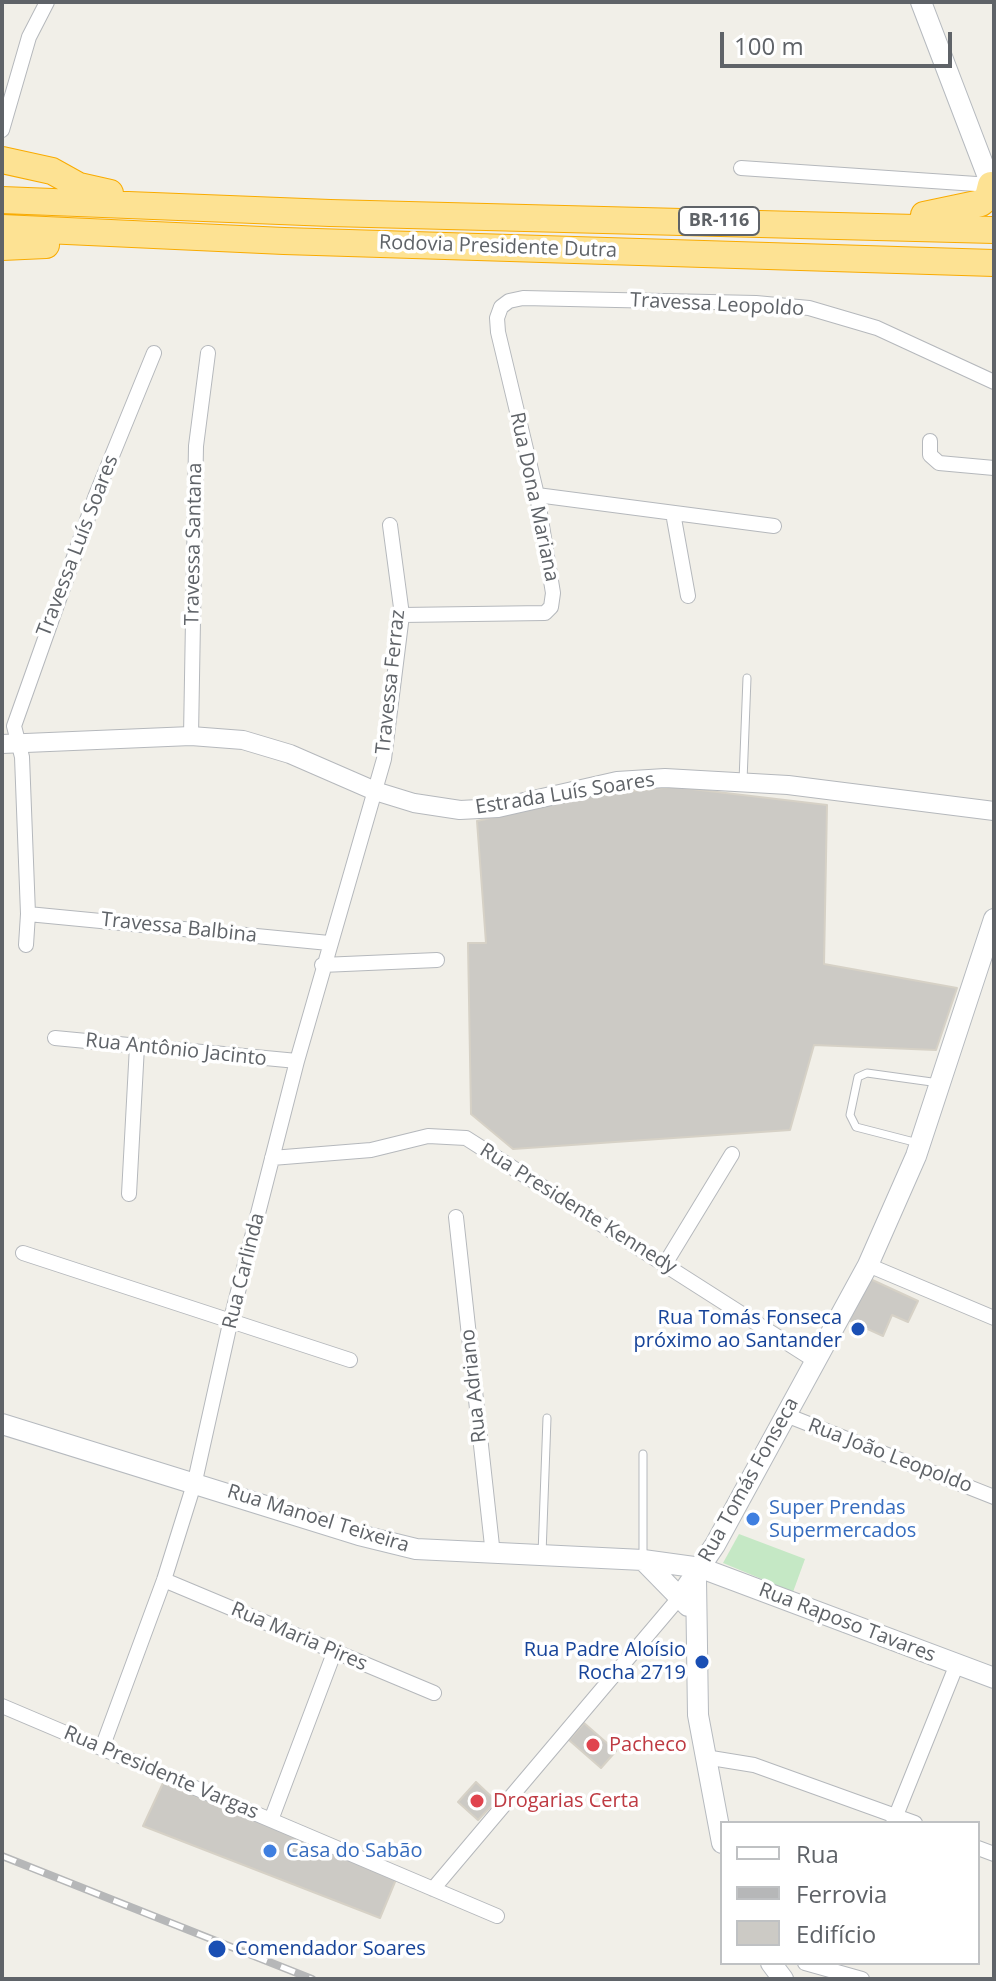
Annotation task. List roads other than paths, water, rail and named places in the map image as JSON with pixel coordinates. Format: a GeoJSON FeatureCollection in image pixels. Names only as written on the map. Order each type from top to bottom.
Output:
{"type":"FeatureCollection","features":[{"type":"Feature","properties":{"kind":"highway"},"geometry":{"type":"LineString","coordinates":[[2,160],[52,171],[79,186],[117,194],[256,199],[445,214]]}},
{"type":"Feature","properties":{"kind":"highway"},"geometry":{"type":"LineString","coordinates":[[886,225],[902,217],[937,214],[981,203],[993,186]]}},
{"type":"Feature","properties":{"kind":"highway","name":"Rodovia Presidente Dutra"},"geometry":{"type":"LineString","coordinates":[[2,200],[994,230]]}},
{"type":"Feature","properties":{"kind":"highway","name":"Rodovia Presidente Dutra"},"geometry":{"type":"LineString","coordinates":[[2,228],[386,244],[994,263]]}},
{"type":"Feature","properties":{"kind":"highway"},"geometry":{"type":"LineString","coordinates":[[2,247],[59,245],[278,255],[386,244]]}},
{"type":"Feature","properties":{"kind":"highway"},"geometry":{"type":"LineString","coordinates":[[885,260],[994,275]]}},
{"type":"Feature","properties":{"kind":"main road"},"geometry":{"type":"LineString","coordinates":[[921,2],[993,186]]}},
{"type":"Feature","properties":{"kind":"main road","name":"Rua Tomás Fonseca"},"geometry":{"type":"LineString","coordinates":[[698,1573],[868,1265],[920,1144],[994,919]]}},
{"type":"Feature","properties":{"kind":"main road","name":"Rua Manoel Teixeira"},"geometry":{"type":"LineString","coordinates":[[2,1424],[195,1481],[359,1535],[416,1549],[643,1560],[698,1573]]}},
{"type":"Feature","properties":{"kind":"main road"},"geometry":{"type":"LineString","coordinates":[[643,1560],[687,1605]]}},
{"type":"Feature","properties":{"kind":"main road"},"geometry":{"type":"LineString","coordinates":[[698,1573],[687,1605],[705,1757],[720,1833]]}},
{"type":"Feature","properties":{"kind":"main road","name":"Rua Raposo Tavares"},"geometry":{"type":"LineString","coordinates":[[698,1573],[994,1678]]}},
{"type":"Feature","properties":{"kind":"street"},"geometry":{"type":"LineString","coordinates":[[2,130],[29,37],[47,2]]}},
{"type":"Feature","properties":{"kind":"street"},"geometry":{"type":"LineString","coordinates":[[741,168],[993,186]]}},
{"type":"Feature","properties":{"kind":"street","name":"Travessa Leopoldo"},"geometry":{"type":"LineString","coordinates":[[498,332],[497,318],[501,307],[523,298],[756,303],[809,308],[877,328],[994,382]]}},
{"type":"Feature","properties":{"kind":"street","name":"Rua Dona Mariana"},"geometry":{"type":"LineString","coordinates":[[402,615],[545,613],[551,607],[553,593],[537,495],[498,332]]}},
{"type":"Feature","properties":{"kind":"street","name":"Travessa Luís Soares"},"geometry":{"type":"LineString","coordinates":[[26,945],[28,914],[22,757],[10,743],[35,658],[154,353]]}},
{"type":"Feature","properties":{"kind":"street","name":"Travessa Santana"},"geometry":{"type":"LineString","coordinates":[[191,736],[196,446],[208,353]]}},
{"type":"Feature","properties":{"kind":"street"},"geometry":{"type":"LineString","coordinates":[[930,441],[930,455],[939,463],[994,468]]}},
{"type":"Feature","properties":{"kind":"street"},"geometry":{"type":"LineString","coordinates":[[537,495],[774,526]]}},
{"type":"Feature","properties":{"kind":"street"},"geometry":{"type":"LineString","coordinates":[[673,513],[688,596]]}},
{"type":"Feature","properties":{"kind":"street","name":"Travessa Ferraz"},"geometry":{"type":"LineString","coordinates":[[375,791],[384,759],[402,615],[390,525]]}},
{"type":"Feature","properties":{"kind":"street","name":"Estrada Luís Soares"},"geometry":{"type":"LineString","coordinates":[[10,743],[191,736],[243,740],[290,754],[375,791],[414,803],[460,810],[498,808],[617,781],[665,778],[743,781],[994,811]]}},
{"type":"Feature","properties":{"kind":"street","name":"Rua Carlinda"},"geometry":{"type":"LineString","coordinates":[[102,1748],[164,1580],[195,1481],[231,1319],[322,965],[375,791]]}},
{"type":"Feature","properties":{"kind":"street","name":"Travessa Balbina"},"geometry":{"type":"LineString","coordinates":[[28,914],[329,943]]}},
{"type":"Feature","properties":{"kind":"street"},"geometry":{"type":"LineString","coordinates":[[322,965],[437,960]]}},
{"type":"Feature","properties":{"kind":"street","name":"Rua Antônio Jacinto"},"geometry":{"type":"LineString","coordinates":[[55,1038],[297,1061]]}},
{"type":"Feature","properties":{"kind":"street"},"geometry":{"type":"LineString","coordinates":[[129,1194],[137,1046]]}},
{"type":"Feature","properties":{"kind":"street","name":"Rua Presidente Kennedy"},"geometry":{"type":"LineString","coordinates":[[272,1158],[371,1150],[428,1136],[466,1138],[814,1360]]}},
{"type":"Feature","properties":{"kind":"street"},"geometry":{"type":"LineString","coordinates":[[665,1264],[732,1154]]}},
{"type":"Feature","properties":{"kind":"street","name":"Rua Adriano"},"geometry":{"type":"LineString","coordinates":[[456,1217],[493,1555]]}},
{"type":"Feature","properties":{"kind":"street"},"geometry":{"type":"LineString","coordinates":[[23,1253],[350,1360]]}},
{"type":"Feature","properties":{"kind":"street"},"geometry":{"type":"LineString","coordinates":[[868,1265],[994,1318]]}},
{"type":"Feature","properties":{"kind":"street","name":"Rua João Leopoldo"},"geometry":{"type":"LineString","coordinates":[[786,1415],[994,1497]]}},
{"type":"Feature","properties":{"kind":"street","name":"Rua Maria Pires"},"geometry":{"type":"LineString","coordinates":[[164,1580],[434,1693]]}},
{"type":"Feature","properties":{"kind":"street"},"geometry":{"type":"LineString","coordinates":[[433,1889],[687,1605]]}},
{"type":"Feature","properties":{"kind":"street"},"geometry":{"type":"LineString","coordinates":[[271,1820],[334,1653]]}},
{"type":"Feature","properties":{"kind":"street"},"geometry":{"type":"LineString","coordinates":[[705,1757],[754,1765],[895,1819],[957,1664]]}},
{"type":"Feature","properties":{"kind":"street","name":"Rua Presidente Vargas"},"geometry":{"type":"LineString","coordinates":[[2,1706],[497,1916]]}},
{"type":"Feature","properties":{"kind":"street"},"geometry":{"type":"LineString","coordinates":[[838,1966],[862,1979]]}},
{"type":"Feature","properties":{"kind":"lane"},"geometry":{"type":"LineString","coordinates":[[743,781],[747,678]]}},
{"type":"Feature","properties":{"kind":"lane"},"geometry":{"type":"LineString","coordinates":[[920,1144],[856,1127],[850,1115],[858,1077],[867,1073],[941,1083]]}},
{"type":"Feature","properties":{"kind":"lane"},"geometry":{"type":"LineString","coordinates":[[542,1557],[547,1418]]}},
{"type":"Feature","properties":{"kind":"lane"},"geometry":{"type":"LineString","coordinates":[[643,1454],[643,1560]]}},
{"type":"Feature","properties":{"kind":"railway"},"geometry":{"type":"LineString","coordinates":[[2,1856],[312,1979]]}},
{"type":"Feature","properties":{"kind":"place","name":"Rua Tomás Fonseca próximo ao Santander"},"geometry":{"type":"Point","coordinates":[858,1329]}},
{"type":"Feature","properties":{"kind":"place","name":"Super Prendas Supermercados"},"geometry":{"type":"Point","coordinates":[753,1519]}},
{"type":"Feature","properties":{"kind":"place","name":"Rua Padre Aloísio Rocha 2719"},"geometry":{"type":"Point","coordinates":[702,1662]}},
{"type":"Feature","properties":{"kind":"place","name":"Pacheco"},"geometry":{"type":"Point","coordinates":[593,1745]}},
{"type":"Feature","properties":{"kind":"place","name":"Drogarias Certa"},"geometry":{"type":"Point","coordinates":[477,1801]}},
{"type":"Feature","properties":{"kind":"place","name":"Casa do Sabão"},"geometry":{"type":"Point","coordinates":[270,1851]}},
{"type":"Feature","properties":{"kind":"place","name":"Comendador Soares"},"geometry":{"type":"Point","coordinates":[217,1949]}}]}
